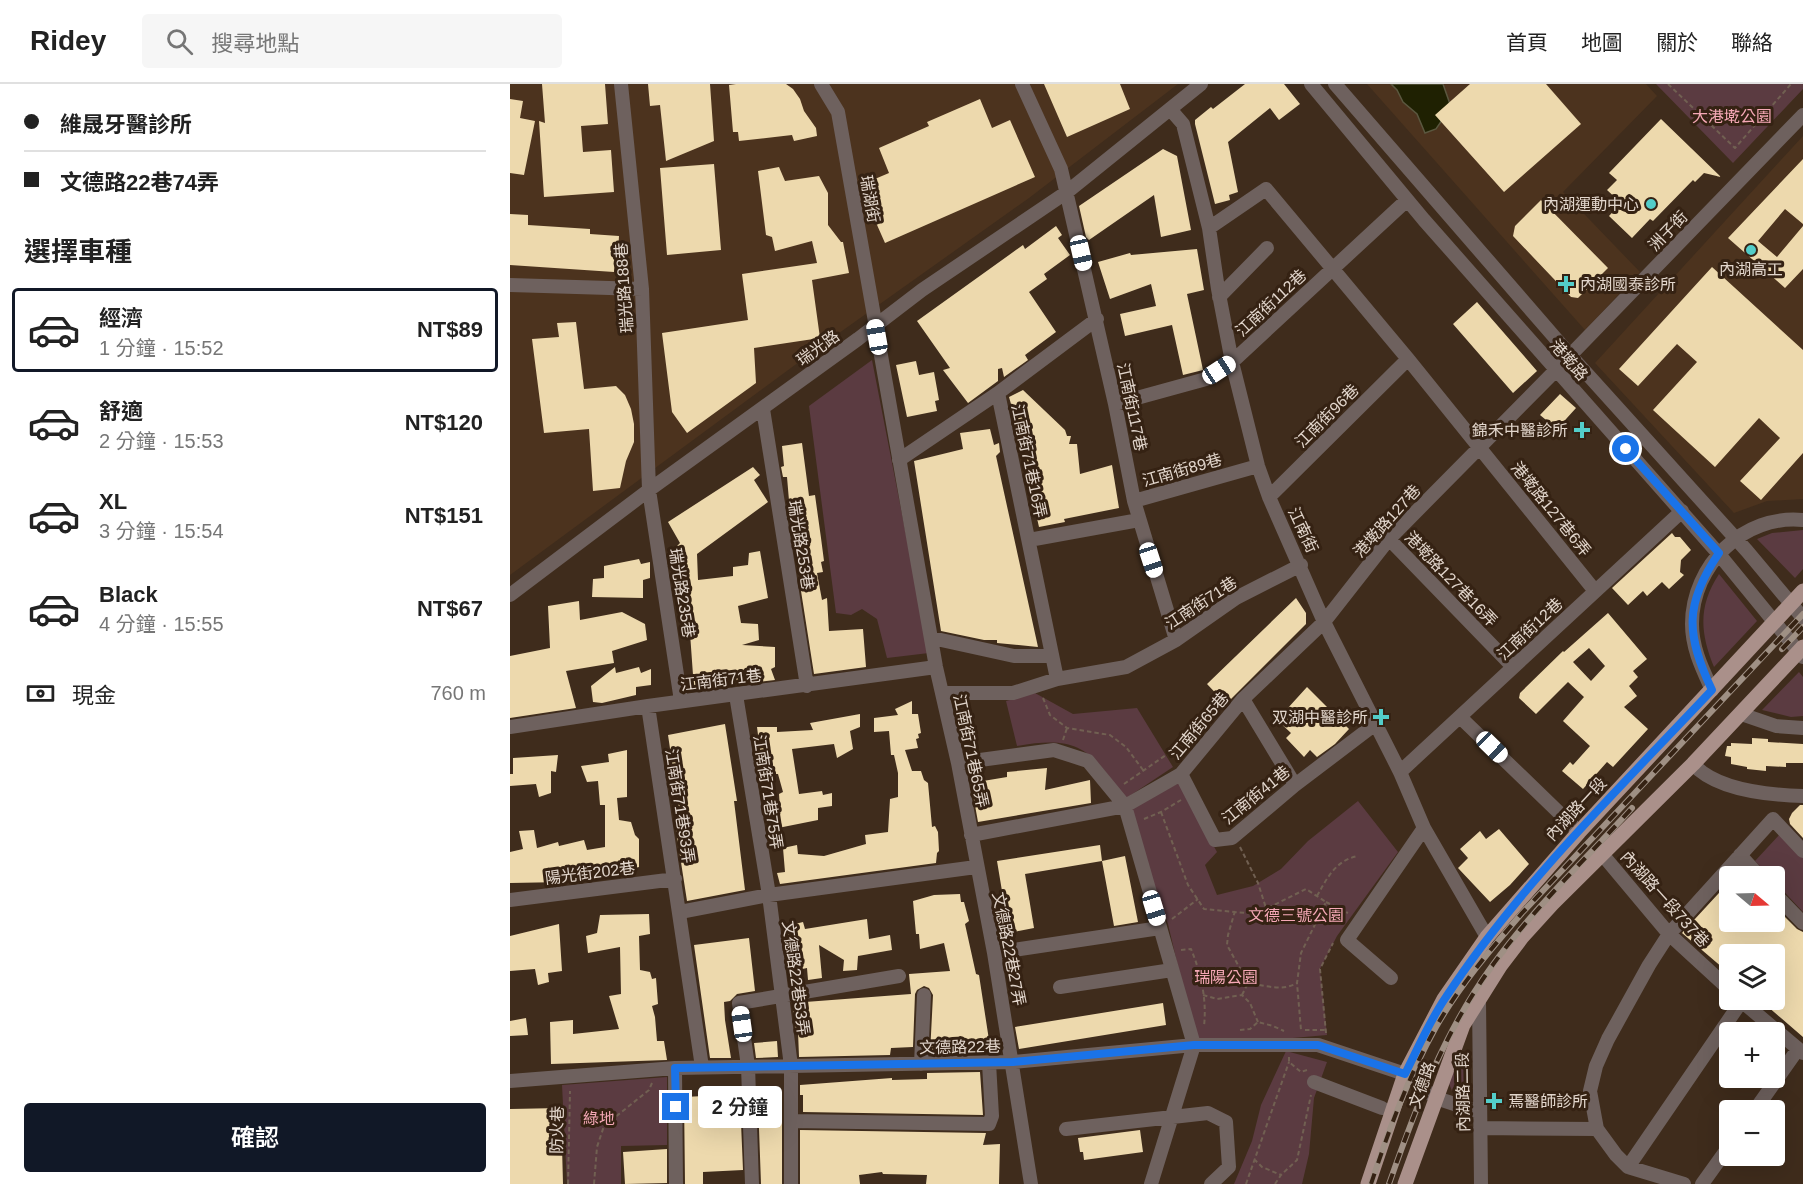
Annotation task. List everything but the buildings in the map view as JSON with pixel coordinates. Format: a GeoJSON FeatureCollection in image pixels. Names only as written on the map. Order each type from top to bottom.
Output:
{"type":"FeatureCollection","features":[{"type":"Feature","properties":{"kind":"main road","name":"內湖路一段"},"geometry":{"type":"LineString","coordinates":[[1405,1074],[1444,999],[1487,937],[1579,832],[1803,591]]}},
{"type":"Feature","properties":{"kind":"main road"},"geometry":{"type":"LineString","coordinates":[[1479,1000],[1500,966],[1522,937],[1802,652]]}},
{"type":"Feature","properties":{"kind":"main road","name":"文德路"},"geometry":{"type":"LineString","coordinates":[[1406,1184],[1463,1025],[1479,1000]]}},
{"type":"Feature","properties":{"kind":"main road","name":"文德路"},"geometry":{"type":"LineString","coordinates":[[1368,1184],[1405,1074]]}},
{"type":"Feature","properties":{"kind":"street","name":"瑞光路188巷"},"geometry":{"type":"LineString","coordinates":[[621,84],[642,289],[650,490]]}},
{"type":"Feature","properties":{"kind":"street","name":"瑞湖街"},"geometry":{"type":"LineString","coordinates":[[821,84],[838,112],[875,325]]}},
{"type":"Feature","properties":{"kind":"street","name":"江南街117巷"},"geometry":{"type":"LineString","coordinates":[[1022,84],[1061,169],[1115,404],[1134,501]]}},
{"type":"Feature","properties":{"kind":"street","name":"瑞光路"},"geometry":{"type":"LineString","coordinates":[[510,595],[922,290],[1067,192],[1201,84]]}},
{"type":"Feature","properties":{"kind":"street","name":"港墘路"},"geometry":{"type":"LineString","coordinates":[[1311,84],[1407,200],[1719,553],[1802,652]]}},
{"type":"Feature","properties":{"kind":"street","name":"港墘路"},"geometry":{"type":"LineString","coordinates":[[1335,84],[1570,355],[1735,538],[1803,618]]}},
{"type":"Feature","properties":{"kind":"street","name":"江南街"},"geometry":{"type":"LineString","coordinates":[[1170,109],[1182,124],[1209,228],[1219,297],[1232,362],[1258,466],[1269,497],[1324,621],[1374,725],[1400,772],[1424,828],[1487,937]]}},
{"type":"Feature","properties":{"kind":"street","name":"洲子街"},"geometry":{"type":"LineString","coordinates":[[1556,370],[1803,115]]}},
{"type":"Feature","properties":{"kind":"street"},"geometry":{"type":"LineString","coordinates":[[1209,228],[1266,189],[1480,448]]}},
{"type":"Feature","properties":{"kind":"street","name":"江南街112巷"},"geometry":{"type":"LineString","coordinates":[[1115,404],[1206,379],[1232,362],[1407,200]]}},
{"type":"Feature","properties":{"kind":"street"},"geometry":{"type":"LineString","coordinates":[[1219,297],[1267,248]]}},
{"type":"Feature","properties":{"kind":"street"},"geometry":{"type":"LineString","coordinates":[[510,285],[642,289]]}},
{"type":"Feature","properties":{"kind":"street","name":"江南街71巷16弄"},"geometry":{"type":"LineString","coordinates":[[1057,679],[998,393],[1096,320]]}},
{"type":"Feature","properties":{"kind":"street"},"geometry":{"type":"LineString","coordinates":[[875,325],[936,667]]}},
{"type":"Feature","properties":{"kind":"street","name":"江南街96巷"},"geometry":{"type":"LineString","coordinates":[[1269,497],[1408,359]]}},
{"type":"Feature","properties":{"kind":"street","name":"港墘路127巷"},"geometry":{"type":"LineString","coordinates":[[1324,621],[1389,539],[1556,370]]}},
{"type":"Feature","properties":{"kind":"street"},"geometry":{"type":"LineString","coordinates":[[899,460],[998,393]]}},
{"type":"Feature","properties":{"kind":"street","name":"瑞光路253巷"},"geometry":{"type":"LineString","coordinates":[[763,409],[807,686]]}},
{"type":"Feature","properties":{"kind":"street","name":"港墘路127巷6弄"},"geometry":{"type":"LineString","coordinates":[[1480,448],[1595,591]]}},
{"type":"Feature","properties":{"kind":"street","name":"江南街89巷"},"geometry":{"type":"LineString","coordinates":[[1176,640],[1134,501],[1258,466]]}},
{"type":"Feature","properties":{"kind":"street","name":"瑞光路235巷"},"geometry":{"type":"LineString","coordinates":[[650,490],[681,701]]}},
{"type":"Feature","properties":{"kind":"street","name":"江南街12巷"},"geometry":{"type":"LineString","coordinates":[[1400,772],[1682,511]]}},
{"type":"Feature","properties":{"kind":"street"},"geometry":{"type":"LineString","coordinates":[[1712,690],[1695,650],[1692,623],[1696,596],[1706,571],[1719,553],[1735,538],[1767,523],[1793,519],[1803,520]]}},
{"type":"Feature","properties":{"kind":"street"},"geometry":{"type":"LineString","coordinates":[[1029,540],[1139,520]]}},
{"type":"Feature","properties":{"kind":"street","name":"港墘路127巷16弄"},"geometry":{"type":"LineString","coordinates":[[1389,539],[1514,667]]}},
{"type":"Feature","properties":{"kind":"street","name":"江南街71巷"},"geometry":{"type":"LineString","coordinates":[[942,693],[1013,693],[1057,679],[1126,667],[1176,640],[1236,598],[1301,565]]}},
{"type":"Feature","properties":{"kind":"street","name":"江南街65巷"},"geometry":{"type":"LineString","coordinates":[[972,838],[1125,806],[1180,774],[1243,699],[1324,621]]}},
{"type":"Feature","properties":{"kind":"street"},"geometry":{"type":"LineString","coordinates":[[932,638],[1014,656],[1052,656]]}},
{"type":"Feature","properties":{"kind":"street","name":"江南街71巷"},"geometry":{"type":"LineString","coordinates":[[510,727],[648,705],[807,686],[936,667]]}},
{"type":"Feature","properties":{"kind":"street","name":"江南街71巷65弄"},"geometry":{"type":"LineString","coordinates":[[936,667],[972,838]]}},
{"type":"Feature","properties":{"kind":"street","name":"江南街71巷75弄"},"geometry":{"type":"LineString","coordinates":[[736,695],[768,895]]}},
{"type":"Feature","properties":{"kind":"street"},"geometry":{"type":"LineString","coordinates":[[1243,699],[1295,785]]}},
{"type":"Feature","properties":{"kind":"street","name":"江南街71巷93弄"},"geometry":{"type":"LineString","coordinates":[[648,705],[702,1067]]}},
{"type":"Feature","properties":{"kind":"street"},"geometry":{"type":"LineString","coordinates":[[1741,714],[1776,726],[1803,728]]}},
{"type":"Feature","properties":{"kind":"street"},"geometry":{"type":"LineString","coordinates":[[1460,717],[1579,832]]}},
{"type":"Feature","properties":{"kind":"street","name":"江南街41巷"},"geometry":{"type":"LineString","coordinates":[[1180,774],[1215,840],[1234,836],[1295,785],[1374,725]]}},
{"type":"Feature","properties":{"kind":"street"},"geometry":{"type":"LineString","coordinates":[[958,763],[1054,750],[1088,761],[1125,806],[1194,1045],[1151,1184]]}},
{"type":"Feature","properties":{"kind":"street"},"geometry":{"type":"LineString","coordinates":[[1693,764],[1698,770],[1727,784],[1758,793],[1803,796]]}},
{"type":"Feature","properties":{"kind":"street"},"geometry":{"type":"LineString","coordinates":[[1684,1184],[1628,1167],[1597,1129],[1590,1091],[1596,1066],[1613,1030],[1669,934],[1773,819],[1776,795]]}},
{"type":"Feature","properties":{"kind":"street"},"geometry":{"type":"LineString","coordinates":[[1773,819],[1803,850]]}},
{"type":"Feature","properties":{"kind":"street"},"geometry":{"type":"LineString","coordinates":[[1391,978],[1347,940],[1424,828]]}},
{"type":"Feature","properties":{"kind":"street","name":"文德路22巷27弄"},"geometry":{"type":"LineString","coordinates":[[972,838],[1013,1062],[1031,1184]]}},
{"type":"Feature","properties":{"kind":"street","name":"內湖路一段737巷"},"geometry":{"type":"LineString","coordinates":[[1602,854],[1669,934],[1719,980]]}},
{"type":"Feature","properties":{"kind":"street"},"geometry":{"type":"LineString","coordinates":[[1740,855],[1750,866]]}},
{"type":"Feature","properties":{"kind":"street"},"geometry":{"type":"LineString","coordinates":[[680,912],[768,895],[976,867]]}},
{"type":"Feature","properties":{"kind":"street","name":"陽光街202巷"},"geometry":{"type":"LineString","coordinates":[[510,900],[675,879]]}},
{"type":"Feature","properties":{"kind":"street","name":"文德路22巷53弄"},"geometry":{"type":"LineString","coordinates":[[768,895],[791,1066],[791,1184]]}},
{"type":"Feature","properties":{"kind":"street"},"geometry":{"type":"LineString","coordinates":[[1785,904],[1803,923]]}},
{"type":"Feature","properties":{"kind":"street"},"geometry":{"type":"LineString","coordinates":[[994,953],[1160,928]]}},
{"type":"Feature","properties":{"kind":"street"},"geometry":{"type":"LineString","coordinates":[[1060,987],[1172,970]]}},
{"type":"Feature","properties":{"kind":"street"},"geometry":{"type":"LineString","coordinates":[[752,1184],[748,1066],[739,1003],[899,976]]}},
{"type":"Feature","properties":{"kind":"street"},"geometry":{"type":"LineString","coordinates":[[921,1064],[924,995]]}},
{"type":"Feature","properties":{"kind":"street","name":"內湖路二段"},"geometry":{"type":"LineString","coordinates":[[1479,1000],[1481,1184]]}},
{"type":"Feature","properties":{"kind":"street"},"geometry":{"type":"LineString","coordinates":[[1628,1167],[1733,1010]]}},
{"type":"Feature","properties":{"kind":"street"},"geometry":{"type":"LineString","coordinates":[[1752,1010],[1801,1051],[1763,1100]]}},
{"type":"Feature","properties":{"kind":"street","name":"文德路22巷"},"geometry":{"type":"LineString","coordinates":[[510,1081],[675,1068],[989,1063],[1194,1045],[1318,1045],[1405,1074],[1436,1098],[1479,1112]]}},
{"type":"Feature","properties":{"kind":"street"},"geometry":{"type":"LineString","coordinates":[[791,1121],[989,1124],[992,1116],[989,1063]]}},
{"type":"Feature","properties":{"kind":"street"},"geometry":{"type":"LineString","coordinates":[[675,1068],[676,1184]]}},
{"type":"Feature","properties":{"kind":"street"},"geometry":{"type":"LineString","coordinates":[[1312,1076],[1382,1108]]}},
{"type":"Feature","properties":{"kind":"street"},"geometry":{"type":"LineString","coordinates":[[1066,1129],[1208,1113],[1226,1122],[1229,1167],[1211,1184]]}},
{"type":"Feature","properties":{"kind":"street"},"geometry":{"type":"LineString","coordinates":[[1480,1128],[1597,1129]]}},
{"type":"Feature","properties":{"kind":"street"},"geometry":{"type":"LineString","coordinates":[[1701,1184],[1719,1160]]}},
{"type":"Feature","properties":{"kind":"path"},"geometry":{"type":"LineString","coordinates":[[1668,84],[1735,148],[1791,84]]}},
{"type":"Feature","properties":{"kind":"path"},"geometry":{"type":"LineString","coordinates":[[1037,686],[1050,715],[1066,728],[1110,735],[1126,747],[1143,770]]}},
{"type":"Feature","properties":{"kind":"path"},"geometry":{"type":"LineString","coordinates":[[1113,792],[1166,755]]}},
{"type":"Feature","properties":{"kind":"path"},"geometry":{"type":"LineString","coordinates":[[1130,825],[1161,812],[1191,794]]}},
{"type":"Feature","properties":{"kind":"path"},"geometry":{"type":"LineString","coordinates":[[1161,812],[1188,885],[1204,909],[1256,914],[1306,889],[1352,915]]}},
{"type":"Feature","properties":{"kind":"path"},"geometry":{"type":"LineString","coordinates":[[1234,836],[1258,883],[1266,908]]}},
{"type":"Feature","properties":{"kind":"path"},"geometry":{"type":"LineString","coordinates":[[1317,896],[1330,873],[1348,858],[1358,856]]}},
{"type":"Feature","properties":{"kind":"path"},"geometry":{"type":"LineString","coordinates":[[1160,928],[1199,899]]}},
{"type":"Feature","properties":{"kind":"path"},"geometry":{"type":"LineString","coordinates":[[1326,902],[1301,953],[1297,983],[1300,1030],[1326,1030]]}},
{"type":"Feature","properties":{"kind":"path"},"geometry":{"type":"LineString","coordinates":[[1235,911],[1227,945],[1248,983]]}},
{"type":"Feature","properties":{"kind":"path"},"geometry":{"type":"LineString","coordinates":[[1167,952],[1191,948],[1206,1003],[1203,1034]]}},
{"type":"Feature","properties":{"kind":"path"},"geometry":{"type":"LineString","coordinates":[[1248,983],[1277,988],[1289,987],[1297,983]]}},
{"type":"Feature","properties":{"kind":"path"},"geometry":{"type":"LineString","coordinates":[[1242,995],[1248,983]]}},
{"type":"Feature","properties":{"kind":"path"},"geometry":{"type":"LineString","coordinates":[[1203,995],[1217,999],[1242,995]]}},
{"type":"Feature","properties":{"kind":"path"},"geometry":{"type":"LineString","coordinates":[[1242,995],[1251,1003],[1258,1022]]}},
{"type":"Feature","properties":{"kind":"path"},"geometry":{"type":"LineString","coordinates":[[1238,1030],[1250,1029],[1258,1022]]}},
{"type":"Feature","properties":{"kind":"path"},"geometry":{"type":"LineString","coordinates":[[1258,1022],[1274,1026],[1282,1031],[1292,1031]]}},
{"type":"Feature","properties":{"kind":"path"},"geometry":{"type":"LineString","coordinates":[[1246,1184],[1289,1062],[1289,1045]]}},
{"type":"Feature","properties":{"kind":"path"},"geometry":{"type":"LineString","coordinates":[[1275,1184],[1297,1160],[1312,1076],[1300,1072],[1289,1062]]}},
{"type":"Feature","properties":{"kind":"path"},"geometry":{"type":"LineString","coordinates":[[594,1184],[597,1147],[604,1126],[649,1090],[657,1069]]}},
{"type":"Feature","properties":{"kind":"path","name":"防火巷"},"geometry":{"type":"LineString","coordinates":[[568,1184],[570,1076]]}},
{"type":"Feature","properties":{"kind":"path"},"geometry":{"type":"LineString","coordinates":[[1254,1159],[1262,1167],[1281,1175]]}},
{"type":"Feature","properties":{"kind":"shaded area"},"geometry":{"type":"Polygon","coordinates":[[[510,84],[1178,84],[1029,198],[818,348],[510,575],[510,84]]]}},
{"type":"Feature","properties":{"kind":"shaded area"},"geometry":{"type":"Polygon","coordinates":[[[1367,84],[1646,84],[1657,96],[1563,192],[1640,272],[1585,330],[1367,84]]]}},
{"type":"Feature","properties":{"kind":"shaded area"},"geometry":{"type":"Polygon","coordinates":[[[1391,84],[1443,84],[1451,107],[1436,129],[1425,133],[1417,114],[1403,102],[1391,84]]]}},
{"type":"Feature","properties":{"kind":"shaded area","name":"內湖高工"},"geometry":{"type":"Polygon","coordinates":[[[1803,136],[1803,499],[1767,501],[1734,513],[1595,363],[1803,136]]]}},
{"type":"Feature","properties":{"kind":"green space","name":"大港墘公園"},"geometry":{"type":"Polygon","coordinates":[[[1656,84],[1803,84],[1803,89],[1733,163],[1656,84]]]}},
{"type":"Feature","properties":{"kind":"green space"},"geometry":{"type":"Polygon","coordinates":[[[872,360],[929,653],[887,658],[877,619],[862,609],[851,615],[836,613],[809,406],[872,360]]]}},
{"type":"Feature","properties":{"kind":"green space"},"geometry":{"type":"Polygon","coordinates":[[[1803,530],[1803,569],[1795,578],[1757,539],[1772,533],[1803,530]]]}},
{"type":"Feature","properties":{"kind":"green space"},"geometry":{"type":"Polygon","coordinates":[[[1719,574],[1757,621],[1714,667],[1706,643],[1703,620],[1707,597],[1719,574]]]}},
{"type":"Feature","properties":{"kind":"green space"},"geometry":{"type":"Polygon","coordinates":[[[1799,672],[1803,677],[1803,716],[1791,717],[1762,710],[1799,672]]]}},
{"type":"Feature","properties":{"kind":"green space"},"geometry":{"type":"Polygon","coordinates":[[[1035,693],[1073,714],[1137,708],[1173,767],[1125,799],[1103,768],[1082,750],[1056,743],[1017,746],[1006,701],[1035,693]]]}},
{"type":"Feature","properties":{"kind":"green space","name":"文德三號公園"},"geometry":{"type":"Polygon","coordinates":[[[1179,783],[1217,852],[1205,865],[1217,895],[1253,886],[1281,869],[1308,841],[1358,801],[1398,852],[1337,936],[1320,969],[1327,1035],[1270,1040],[1195,1039],[1168,924],[1125,809],[1179,783]]]}},
{"type":"Feature","properties":{"kind":"green space"},"geometry":{"type":"Polygon","coordinates":[[[1781,833],[1803,856],[1803,912],[1785,893],[1785,866],[1760,866],[1755,861],[1781,833]]]}},
{"type":"Feature","properties":{"kind":"green space"},"geometry":{"type":"Polygon","coordinates":[[[1286,1051],[1327,1062],[1314,1098],[1309,1154],[1302,1184],[1234,1184],[1252,1141],[1261,1105],[1286,1051]]]}},
{"type":"Feature","properties":{"kind":"green space"},"geometry":{"type":"Polygon","coordinates":[[[1456,1067],[1469,1068],[1469,1091],[1462,1095],[1452,1091],[1448,1081],[1456,1067]]]}},
{"type":"Feature","properties":{"kind":"green space","name":"綠地"},"geometry":{"type":"Polygon","coordinates":[[[667,1077],[667,1145],[621,1146],[621,1184],[567,1184],[562,1085],[667,1077]]]}},
{"type":"Feature","properties":{"kind":"railway"},"geometry":{"type":"LineString","coordinates":[[1371,1184],[1408,1084],[1436,1027],[1487,954],[1522,913],[1803,614]]}},
{"type":"Feature","properties":{"kind":"railway"},"geometry":{"type":"LineString","coordinates":[[1782,649],[1803,627]]}},
{"type":"Feature","properties":{"kind":"railway"},"geometry":{"type":"LineString","coordinates":[[1389,1184],[1445,1044],[1475,991],[1525,925],[1632,808]]}},
{"type":"Feature","properties":{"kind":"place","name":"內湖運動中心"},"geometry":{"type":"Point","coordinates":[1651,204]}},
{"type":"Feature","properties":{"kind":"place","name":"內湖高工"},"geometry":{"type":"Point","coordinates":[1751,250]}},
{"type":"Feature","properties":{"kind":"place","name":"內湖國泰診所"},"geometry":{"type":"Point","coordinates":[1566,284]}},
{"type":"Feature","properties":{"kind":"place","name":"錦禾中醫診所"},"geometry":{"type":"Point","coordinates":[1582,430]}},
{"type":"Feature","properties":{"kind":"place","name":"双湖中醫診所"},"geometry":{"type":"Point","coordinates":[1381,717]}},
{"type":"Feature","properties":{"kind":"place","name":"焉醫師診所"},"geometry":{"type":"Point","coordinates":[1494,1101]}},
{"type":"Feature","properties":{"kind":"route"},"geometry":{"type":"LineString","coordinates":[[676,1107],[675,1068],[1013,1062],[1194,1045],[1318,1045],[1405,1074],[1444,999],[1487,937],[1579,832],[1712,690],[1695,650],[1692,623],[1696,596],[1706,571],[1719,553],[1626,449]]}},
{"type":"Feature","properties":{"kind":"park label","name":"瑞陽公園"},"geometry":{"type":"Point","coordinates":[1226,977]}}]}
